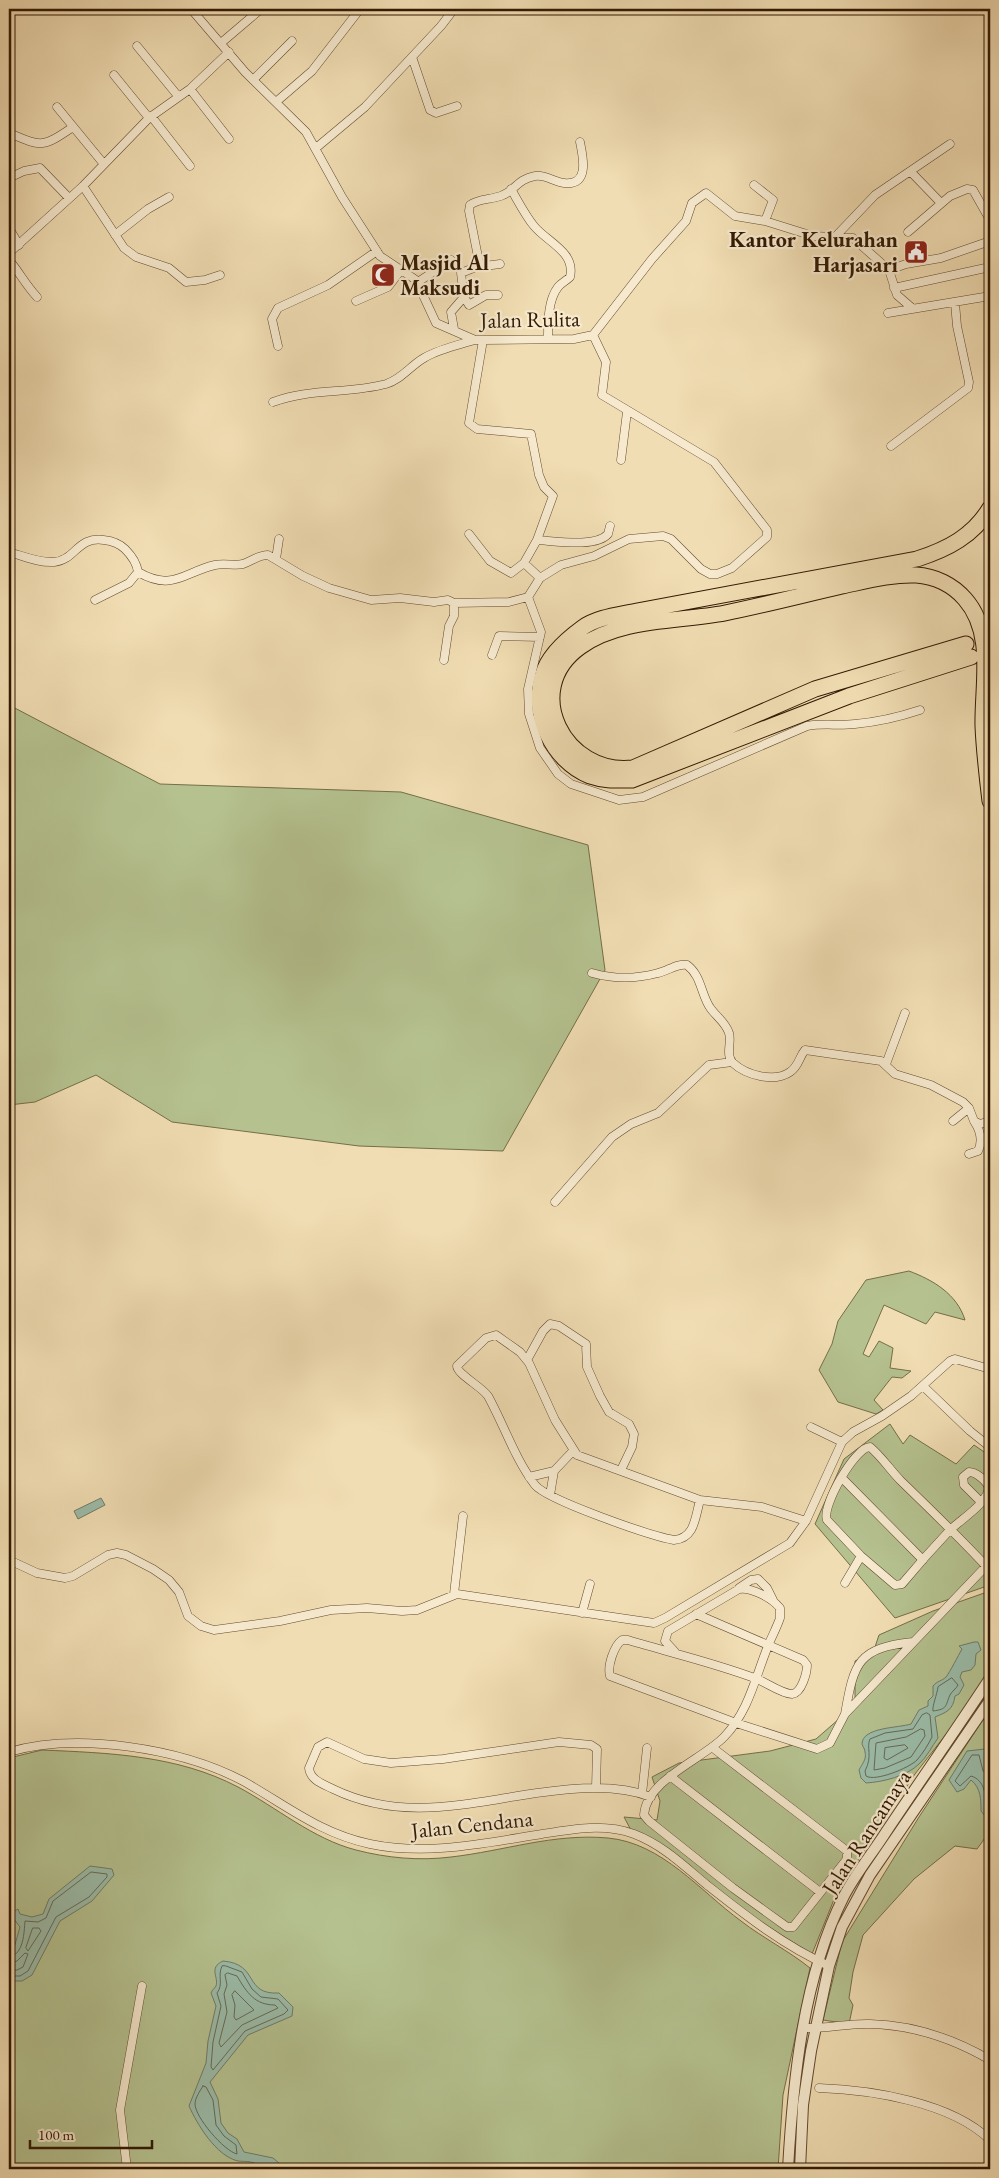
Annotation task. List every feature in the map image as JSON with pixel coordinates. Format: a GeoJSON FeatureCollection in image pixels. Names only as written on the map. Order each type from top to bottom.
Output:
{"type":"FeatureCollection","features":[{"type":"Feature","properties":{"kind":"highway"},"geometry":{"type":"LineString","coordinates":[[990,508],[966,536],[940,551],[917,559],[637,611],[605,618],[583,627],[552,657],[542,674],[539,707],[543,726],[552,742],[560,755],[575,768],[590,776],[606,780],[632,780],[968,651],[815,689],[633,768],[617,770],[595,764],[580,754],[565,740],[552,706],[558,669],[578,648],[597,636],[630,626],[724,613],[872,580],[918,575],[938,579],[951,586],[965,599],[976,618],[983,645],[983,726],[990,801]]}},
{"type":"Feature","properties":{"kind":"street"},"geometry":{"type":"LineString","coordinates":[[191,9],[253,80],[298,122],[316,148],[342,197],[376,251],[387,263],[418,282],[451,260]]}},
{"type":"Feature","properties":{"kind":"street"},"geometry":{"type":"LineString","coordinates":[[221,43],[261,9]]}},
{"type":"Feature","properties":{"kind":"street"},"geometry":{"type":"LineString","coordinates":[[276,102],[312,71],[360,9]]}},
{"type":"Feature","properties":{"kind":"street"},"geometry":{"type":"LineString","coordinates":[[316,148],[365,107],[442,26],[454,9]]}},
{"type":"Feature","properties":{"kind":"street"},"geometry":{"type":"LineString","coordinates":[[253,80],[292,41]]}},
{"type":"Feature","properties":{"kind":"street"},"geometry":{"type":"LineString","coordinates":[[137,46],[178,96]]}},
{"type":"Feature","properties":{"kind":"street"},"geometry":{"type":"LineString","coordinates":[[9,253],[83,186],[103,163],[150,117],[190,89],[229,52]]}},
{"type":"Feature","properties":{"kind":"street"},"geometry":{"type":"LineString","coordinates":[[412,57],[430,110],[436,113],[457,106]]}},
{"type":"Feature","properties":{"kind":"street"},"geometry":{"type":"LineString","coordinates":[[114,75],[190,166]]}},
{"type":"Feature","properties":{"kind":"street"},"geometry":{"type":"LineString","coordinates":[[190,89],[230,139]]}},
{"type":"Feature","properties":{"kind":"street"},"geometry":{"type":"LineString","coordinates":[[57,107],[103,163]]}},
{"type":"Feature","properties":{"kind":"street"},"geometry":{"type":"LineString","coordinates":[[9,132],[37,144],[44,144],[53,141],[73,127]]}},
{"type":"Feature","properties":{"kind":"street"},"geometry":{"type":"LineString","coordinates":[[476,267],[479,260],[469,211],[470,205],[503,195],[520,181],[536,175],[564,184],[577,179],[584,171],[585,166],[580,142]]}},
{"type":"Feature","properties":{"kind":"street"},"geometry":{"type":"LineString","coordinates":[[835,237],[867,202],[893,182],[911,172],[950,144]]}},
{"type":"Feature","properties":{"kind":"street"},"geometry":{"type":"LineString","coordinates":[[9,178],[24,171],[40,168],[69,198]]}},
{"type":"Feature","properties":{"kind":"street"},"geometry":{"type":"LineString","coordinates":[[911,172],[941,203]]}},
{"type":"Feature","properties":{"kind":"street"},"geometry":{"type":"LineString","coordinates":[[754,185],[773,200],[765,221]]}},
{"type":"Feature","properties":{"kind":"street"},"geometry":{"type":"LineString","coordinates":[[83,186],[124,248],[136,257],[169,268],[186,282],[205,280],[220,275]]}},
{"type":"Feature","properties":{"kind":"street"},"geometry":{"type":"LineString","coordinates":[[511,189],[532,224],[562,249],[571,270],[570,277],[555,292],[548,322],[548,338]]}},
{"type":"Feature","properties":{"kind":"street"},"geometry":{"type":"LineString","coordinates":[[908,232],[941,203],[957,192],[971,189],[990,220]]}},
{"type":"Feature","properties":{"kind":"street","name":"Jalan Rulita"},"geometry":{"type":"LineString","coordinates":[[418,282],[434,321],[440,326],[454,329],[479,340],[574,339],[593,335],[652,259],[683,225],[692,203],[703,194],[712,195],[732,215],[765,221],[813,236],[853,238],[890,270]]}},
{"type":"Feature","properties":{"kind":"street"},"geometry":{"type":"LineString","coordinates":[[115,235],[148,209],[169,196]]}},
{"type":"Feature","properties":{"kind":"street"},"geometry":{"type":"LineString","coordinates":[[9,228],[19,245]]}},
{"type":"Feature","properties":{"kind":"street"},"geometry":{"type":"LineString","coordinates":[[912,308],[897,295],[890,270],[906,264],[941,258],[990,241]]}},
{"type":"Feature","properties":{"kind":"street"},"geometry":{"type":"LineString","coordinates":[[278,346],[272,318],[278,308],[328,284],[376,251]]}},
{"type":"Feature","properties":{"kind":"street"},"geometry":{"type":"LineString","coordinates":[[9,260],[21,275],[22,282],[37,297]]}},
{"type":"Feature","properties":{"kind":"street"},"geometry":{"type":"LineString","coordinates":[[498,295],[486,295],[469,305],[464,297],[461,273],[476,267],[500,264]]}},
{"type":"Feature","properties":{"kind":"street"},"geometry":{"type":"LineString","coordinates":[[894,288],[990,267]]}},
{"type":"Feature","properties":{"kind":"street"},"geometry":{"type":"LineString","coordinates":[[356,301],[388,288],[401,270]]}},
{"type":"Feature","properties":{"kind":"street"},"geometry":{"type":"LineString","coordinates":[[888,313],[990,296]]}},
{"type":"Feature","properties":{"kind":"street"},"geometry":{"type":"LineString","coordinates":[[454,329],[451,312],[464,297]]}},
{"type":"Feature","properties":{"kind":"street"},"geometry":{"type":"LineString","coordinates":[[891,446],[968,388],[969,382],[954,303]]}},
{"type":"Feature","properties":{"kind":"street"},"geometry":{"type":"LineString","coordinates":[[138,572],[156,579],[175,580],[209,567],[224,564],[240,564],[261,555],[268,555],[320,584],[371,600],[400,598],[434,602],[448,600],[454,603],[510,602],[528,598],[540,578],[561,566],[594,556],[629,539],[663,536],[671,539],[701,570],[710,574],[717,574],[732,568],[767,537],[767,530],[714,462],[690,446],[627,412],[602,396],[606,362],[593,335]]}},
{"type":"Feature","properties":{"kind":"street"},"geometry":{"type":"LineString","coordinates":[[273,402],[311,392],[342,392],[389,383],[399,379],[429,355],[479,340],[468,423],[477,428],[531,434],[539,475],[544,487],[553,496],[538,540],[524,563],[511,573],[496,566],[469,534]]}},
{"type":"Feature","properties":{"kind":"street"},"geometry":{"type":"LineString","coordinates":[[621,460],[627,412]]}},
{"type":"Feature","properties":{"kind":"street"},"geometry":{"type":"LineString","coordinates":[[538,540],[583,542],[602,540],[608,534],[610,526]]}},
{"type":"Feature","properties":{"kind":"street"},"geometry":{"type":"LineString","coordinates":[[276,559],[279,539]]}},
{"type":"Feature","properties":{"kind":"street"},"geometry":{"type":"LineString","coordinates":[[9,552],[44,562],[54,562],[67,557],[89,540],[106,540],[116,543],[125,549],[135,563],[138,572]]}},
{"type":"Feature","properties":{"kind":"street"},"geometry":{"type":"LineString","coordinates":[[524,563],[540,578]]}},
{"type":"Feature","properties":{"kind":"street"},"geometry":{"type":"LineString","coordinates":[[95,600],[129,583],[138,572]]}},
{"type":"Feature","properties":{"kind":"street"},"geometry":{"type":"LineString","coordinates":[[528,598],[541,632],[528,689],[529,714],[540,748],[558,774],[571,784],[619,800],[643,797],[665,789],[807,726],[823,723],[853,724],[896,718],[920,710]]}},
{"type":"Feature","properties":{"kind":"street"},"geometry":{"type":"LineString","coordinates":[[444,660],[450,626],[454,616],[454,603]]}},
{"type":"Feature","properties":{"kind":"street"},"geometry":{"type":"LineString","coordinates":[[492,655],[499,636],[540,637]]}},
{"type":"Feature","properties":{"kind":"street"},"geometry":{"type":"LineString","coordinates":[[592,973],[618,978],[646,976],[679,965],[688,966],[698,978],[709,1007],[728,1028],[730,1036],[729,1052],[732,1062]]}},
{"type":"Feature","properties":{"kind":"street"},"geometry":{"type":"LineString","coordinates":[[886,1064],[905,1013]]}},
{"type":"Feature","properties":{"kind":"street"},"geometry":{"type":"LineString","coordinates":[[555,1202],[612,1137],[630,1124],[658,1113],[709,1065],[732,1062],[755,1076],[783,1076],[792,1071],[799,1063],[805,1050],[870,1059],[886,1064],[895,1074],[930,1085],[963,1102],[969,1108],[978,1128],[981,1142],[978,1151],[969,1154]]}},
{"type":"Feature","properties":{"kind":"street"},"geometry":{"type":"LineString","coordinates":[[953,1122],[969,1108]]}},
{"type":"Feature","properties":{"kind":"street"},"geometry":{"type":"LineString","coordinates":[[974,1121],[980,1124],[990,1121]]}},
{"type":"Feature","properties":{"kind":"street"},"geometry":{"type":"LineString","coordinates":[[527,1360],[543,1331],[550,1324],[559,1326],[586,1344],[587,1367],[605,1404],[612,1415],[631,1425],[634,1434],[632,1446],[621,1470]]}},
{"type":"Feature","properties":{"kind":"street"},"geometry":{"type":"LineString","coordinates":[[700,1500],[689,1534],[684,1539],[674,1540],[604,1517],[550,1496],[538,1488],[529,1477],[488,1396],[456,1368],[462,1359],[492,1334],[497,1335],[520,1352],[527,1360],[555,1420],[577,1455],[700,1500],[762,1507],[806,1521]]}},
{"type":"Feature","properties":{"kind":"street"},"geometry":{"type":"LineString","coordinates":[[9,1560],[37,1572],[65,1578],[73,1576],[108,1555],[117,1553],[126,1555],[169,1580],[179,1592],[188,1616],[201,1626],[214,1630],[280,1621],[331,1610],[367,1608],[402,1611],[417,1610],[454,1594],[654,1622],[665,1618],[781,1550],[795,1538],[806,1521],[842,1442],[853,1432],[886,1413],[923,1386],[940,1368],[955,1359],[990,1368]]}},
{"type":"Feature","properties":{"kind":"street"},"geometry":{"type":"LineString","coordinates":[[923,1386],[976,1437],[990,1447]]}},
{"type":"Feature","properties":{"kind":"street"},"geometry":{"type":"LineString","coordinates":[[811,1427],[842,1442]]}},
{"type":"Feature","properties":{"kind":"street"},"geometry":{"type":"LineString","coordinates":[[845,1714],[988,1564],[951,1530],[870,1447],[866,1447],[859,1452],[842,1478],[830,1500],[825,1515],[827,1520],[861,1556],[895,1585],[902,1584],[951,1530],[981,1502]]}},
{"type":"Feature","properties":{"kind":"street"},"geometry":{"type":"LineString","coordinates":[[529,1477],[554,1471],[573,1451]]}},
{"type":"Feature","properties":{"kind":"street"},"geometry":{"type":"LineString","coordinates":[[550,1496],[554,1471]]}},
{"type":"Feature","properties":{"kind":"street"},"geometry":{"type":"LineString","coordinates":[[842,1478],[923,1560]]}},
{"type":"Feature","properties":{"kind":"street"},"geometry":{"type":"LineString","coordinates":[[454,1594],[463,1516]]}},
{"type":"Feature","properties":{"kind":"street"},"geometry":{"type":"LineString","coordinates":[[845,1583],[861,1556]]}},
{"type":"Feature","properties":{"kind":"street"},"geometry":{"type":"LineString","coordinates":[[675,1652],[665,1641],[666,1633],[751,1580],[758,1579],[767,1588],[773,1600],[780,1608],[781,1614],[757,1680],[736,1723],[713,1748],[670,1776],[651,1797],[645,1810],[647,1820],[733,1888],[786,1927],[796,1926],[847,1859],[847,1851],[713,1748]]}},
{"type":"Feature","properties":{"kind":"street"},"geometry":{"type":"LineString","coordinates":[[582,1613],[590,1584]]}},
{"type":"Feature","properties":{"kind":"street"},"geometry":{"type":"LineString","coordinates":[[738,1589],[746,1589],[773,1600]]}},
{"type":"Feature","properties":{"kind":"street"},"geometry":{"type":"LineString","coordinates":[[696,1614],[803,1660],[806,1665],[806,1672],[798,1690],[792,1694],[675,1652],[622,1640],[617,1645],[609,1672],[619,1680],[674,1698],[736,1723],[817,1749],[830,1743],[845,1714],[853,1677],[863,1658],[882,1647],[913,1642]]}},
{"type":"Feature","properties":{"kind":"street","name":"Jalan Rancamaya"},"geometry":{"type":"LineString","coordinates":[[788,2169],[792,2103],[804,2028],[824,1964],[836,1912],[852,1881],[990,1678]]}},
{"type":"Feature","properties":{"kind":"street","name":"Jalan Rancamaya"},"geometry":{"type":"LineString","coordinates":[[800,2169],[804,2096],[816,2028],[824,1964],[864,1884],[990,1700]]}},
{"type":"Feature","properties":{"kind":"street"},"geometry":{"type":"LineString","coordinates":[[596,1788],[597,1749],[593,1746],[559,1742],[442,1759],[391,1763],[364,1759],[327,1742],[318,1747],[309,1768],[313,1778],[340,1792],[371,1804],[404,1809],[435,1808],[557,1791],[596,1788],[642,1794],[651,1797]]}},
{"type":"Feature","properties":{"kind":"street","name":"Jalan Cendana"},"geometry":{"type":"LineString","coordinates":[[9,1752],[38,1745],[92,1743],[117,1745],[174,1757],[229,1774],[300,1817],[338,1834],[354,1840],[393,1848],[444,1849],[583,1828],[629,1833],[668,1852],[756,1923],[824,1964]]}},
{"type":"Feature","properties":{"kind":"street"},"geometry":{"type":"LineString","coordinates":[[642,1794],[647,1748]]}},
{"type":"Feature","properties":{"kind":"street"},"geometry":{"type":"LineString","coordinates":[[670,1776],[820,1892]]}},
{"type":"Feature","properties":{"kind":"street"},"geometry":{"type":"LineString","coordinates":[[127,2169],[120,2110],[142,1986]]}},
{"type":"Feature","properties":{"kind":"street"},"geometry":{"type":"LineString","coordinates":[[804,2028],[867,2024],[897,2026],[944,2037],[990,2060]]}},
{"type":"Feature","properties":{"kind":"street"},"geometry":{"type":"LineString","coordinates":[[819,2088],[893,2097],[932,2108],[972,2124],[990,2140]]}},
{"type":"Feature","properties":{"kind":"green space"},"geometry":{"type":"Polygon","coordinates":[[[9,705],[160,784],[401,792],[588,845],[605,970],[503,1151],[359,1146],[172,1122],[96,1075],[35,1102],[9,1105],[9,705]]]}},
{"type":"Feature","properties":{"kind":"green space"},"geometry":{"type":"Polygon","coordinates":[[[909,1271],[927,1279],[950,1295],[965,1320],[935,1312],[926,1324],[884,1305],[863,1354],[869,1357],[879,1341],[893,1348],[890,1368],[911,1371],[902,1378],[892,1377],[874,1400],[883,1410],[876,1414],[838,1402],[819,1370],[832,1344],[838,1321],[866,1280],[909,1271]]]}},
{"type":"Feature","properties":{"kind":"green space"},"geometry":{"type":"Polygon","coordinates":[[[890,1424],[903,1444],[910,1435],[956,1464],[974,1445],[990,1456],[990,1585],[895,1618],[815,1524],[844,1459],[890,1424]]]}},
{"type":"Feature","properties":{"kind":"green space"},"geometry":{"type":"Polygon","coordinates":[[[990,1591],[990,1678],[915,1774],[837,1892],[812,1954],[735,1906],[632,1832],[624,1817],[657,1820],[660,1801],[652,1777],[679,1763],[770,1751],[816,1739],[855,1705],[855,1661],[873,1653],[879,1635],[933,1611],[990,1591]]]}},
{"type":"Feature","properties":{"kind":"green space"},"geometry":{"type":"Polygon","coordinates":[[[990,1709],[990,1831],[977,1849],[955,1846],[914,1879],[863,1935],[853,1972],[849,1998],[853,2005],[849,2024],[823,2020],[842,1942],[919,1817],[990,1709]]]}},
{"type":"Feature","properties":{"kind":"green space"},"geometry":{"type":"Polygon","coordinates":[[[42,1750],[142,1758],[191,1768],[215,1776],[238,1787],[310,1831],[340,1845],[379,1855],[415,1859],[439,1858],[549,1840],[588,1837],[628,1842],[646,1849],[679,1870],[741,1921],[810,1968],[783,2095],[778,2169],[9,2169],[9,1758],[42,1750]]]}},
{"type":"Feature","properties":{"kind":"water"},"geometry":{"type":"Polygon","coordinates":[[[101,1498],[105,1505],[78,1519],[74,1511],[101,1498]]]}},
{"type":"Feature","properties":{"kind":"water"},"geometry":{"type":"Polygon","coordinates":[[[978,1642],[981,1650],[976,1654],[975,1665],[971,1670],[962,1672],[960,1677],[964,1685],[959,1694],[955,1696],[951,1707],[946,1712],[935,1717],[938,1738],[924,1758],[908,1772],[887,1780],[866,1783],[861,1778],[859,1770],[865,1757],[865,1750],[862,1744],[864,1738],[874,1731],[911,1724],[919,1710],[928,1706],[928,1701],[933,1696],[933,1686],[946,1677],[950,1671],[962,1649],[959,1646],[978,1642]]]}},
{"type":"Feature","properties":{"kind":"water"},"geometry":{"type":"Polygon","coordinates":[[[985,1749],[987,1752],[985,1760],[990,1775],[990,1816],[985,1816],[981,1811],[979,1790],[971,1780],[964,1789],[957,1792],[949,1780],[967,1751],[985,1749]]]}},
{"type":"Feature","properties":{"kind":"water"},"geometry":{"type":"Polygon","coordinates":[[[90,1866],[112,1869],[114,1875],[92,1901],[60,1921],[32,1975],[22,1981],[9,1981],[9,1954],[14,1948],[20,1927],[10,1914],[18,1909],[20,1914],[32,1917],[43,1914],[49,1899],[90,1866]]]}},
{"type":"Feature","properties":{"kind":"water"},"geometry":{"type":"Polygon","coordinates":[[[223,1961],[235,1963],[247,1973],[260,1989],[279,1993],[293,2007],[292,2016],[248,2035],[210,2082],[218,2099],[221,2123],[228,2133],[237,2139],[244,2152],[273,2158],[286,2169],[262,2169],[254,2163],[238,2161],[222,2153],[208,2138],[189,2106],[206,2063],[208,2041],[216,2006],[211,1993],[217,1983],[216,1967],[223,1961]]]}},
{"type":"Feature","properties":{"kind":"place","name":"Kantor Kelurahan Harjasari"},"geometry":{"type":"Point","coordinates":[916,252]}},
{"type":"Feature","properties":{"kind":"place","name":"Masjid Al Maksudi"},"geometry":{"type":"Point","coordinates":[383,275]}}]}
